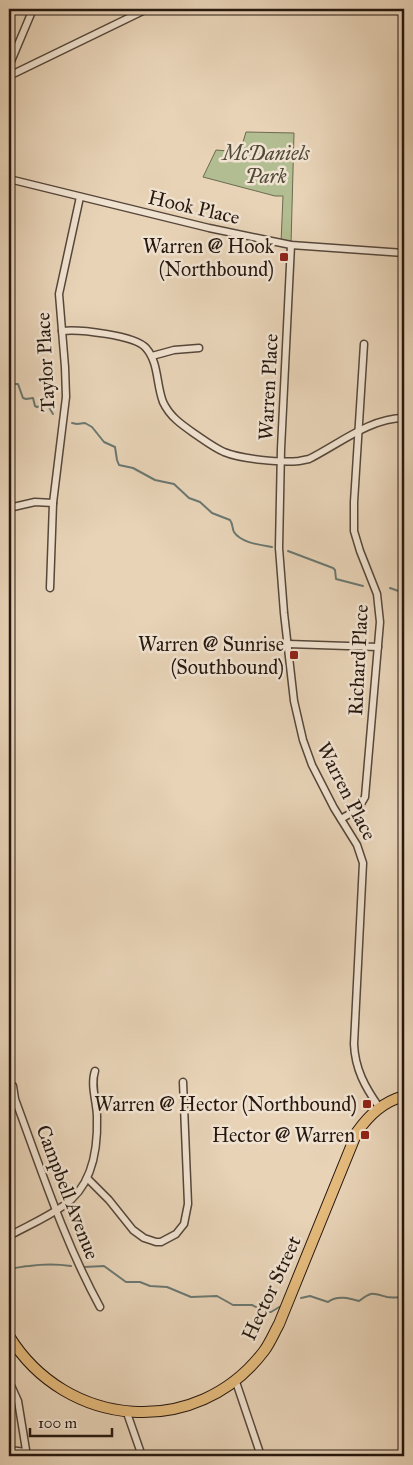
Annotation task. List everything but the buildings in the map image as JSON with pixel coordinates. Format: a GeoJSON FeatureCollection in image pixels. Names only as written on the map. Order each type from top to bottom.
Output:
{"type":"FeatureCollection","features":[{"type":"Feature","properties":{"kind":"main road"},"geometry":{"type":"LineString","coordinates":[[379,1107],[404,1096]]}},
{"type":"Feature","properties":{"kind":"main road","name":"Hector Street"},"geometry":{"type":"LineString","coordinates":[[10,1340],[37,1371],[64,1392],[88,1403],[127,1413],[156,1412],[184,1406],[213,1394],[235,1379],[264,1351],[290,1300],[350,1146],[364,1123],[379,1107]]}},
{"type":"Feature","properties":{"kind":"street"},"geometry":{"type":"LineString","coordinates":[[9,66],[34,9]]}},
{"type":"Feature","properties":{"kind":"street"},"geometry":{"type":"LineString","coordinates":[[9,76],[147,9]]}},
{"type":"Feature","properties":{"kind":"street","name":"Hook Place"},"geometry":{"type":"LineString","coordinates":[[9,179],[209,228],[291,245],[404,253]]}},
{"type":"Feature","properties":{"kind":"street","name":"Taylor Place"},"geometry":{"type":"LineString","coordinates":[[50,588],[53,503],[66,398],[59,300],[60,284],[80,197]]}},
{"type":"Feature","properties":{"kind":"street","name":"Warren Place"},"geometry":{"type":"LineString","coordinates":[[291,245],[279,548],[288,644],[294,701],[303,740],[320,783],[359,849],[364,868],[354,1057],[363,1082],[379,1107]]}},
{"type":"Feature","properties":{"kind":"street"},"geometry":{"type":"LineString","coordinates":[[62,331],[127,338],[141,344],[152,356],[160,391],[166,407],[172,416],[210,444],[226,453],[240,457],[295,462],[309,459],[379,422],[404,418]]}},
{"type":"Feature","properties":{"kind":"street","name":"Richard Place"},"geometry":{"type":"LineString","coordinates":[[342,819],[358,809],[365,797],[380,622],[378,599],[354,531],[354,502],[364,344]]}},
{"type":"Feature","properties":{"kind":"street"},"geometry":{"type":"LineString","coordinates":[[152,356],[174,350],[199,348]]}},
{"type":"Feature","properties":{"kind":"street"},"geometry":{"type":"LineString","coordinates":[[9,508],[35,502],[53,503]]}},
{"type":"Feature","properties":{"kind":"street"},"geometry":{"type":"LineString","coordinates":[[288,644],[378,648]]}},
{"type":"Feature","properties":{"kind":"street"},"geometry":{"type":"LineString","coordinates":[[9,1236],[56,1211],[76,1195],[87,1178],[93,1163],[97,1135],[97,1109],[93,1080],[95,1071]]}},
{"type":"Feature","properties":{"kind":"street"},"geometry":{"type":"LineString","coordinates":[[87,1178],[109,1200],[133,1230],[144,1238],[161,1242],[176,1234],[184,1224],[188,1204],[183,1082]]}},
{"type":"Feature","properties":{"kind":"street","name":"Campbell Avenue"},"geometry":{"type":"LineString","coordinates":[[13,1086],[15,1099],[56,1211],[82,1275],[100,1307]]}},
{"type":"Feature","properties":{"kind":"street"},"geometry":{"type":"LineString","coordinates":[[235,1379],[261,1456]]}},
{"type":"Feature","properties":{"kind":"street"},"geometry":{"type":"LineString","coordinates":[[9,1381],[18,1401],[27,1454],[9,1450]]}},
{"type":"Feature","properties":{"kind":"street"},"geometry":{"type":"LineString","coordinates":[[127,1413],[142,1456]]}},
{"type":"Feature","properties":{"kind":"green space","name":"McDaniels Park"},"geometry":{"type":"Polygon","coordinates":[[[246,132],[294,133],[291,245],[281,243],[283,196],[275,196],[203,177],[216,150],[240,152],[246,132]]]}},
{"type":"Feature","properties":{"kind":"waterway"},"geometry":{"type":"LineString","coordinates":[[9,384],[18,384],[23,398],[33,398],[37,407],[47,404],[53,414]]}},
{"type":"Feature","properties":{"kind":"waterway"},"geometry":{"type":"LineString","coordinates":[[72,423],[85,423],[92,427],[104,442],[115,447],[119,465],[133,468],[155,480],[174,484],[189,498],[200,502],[212,513],[230,520],[234,532],[241,539],[272,547]]}},
{"type":"Feature","properties":{"kind":"waterway"},"geometry":{"type":"LineString","coordinates":[[288,551],[333,568],[336,579],[363,586]]}},
{"type":"Feature","properties":{"kind":"waterway"},"geometry":{"type":"LineString","coordinates":[[390,588],[404,593]]}},
{"type":"Feature","properties":{"kind":"waterway"},"geometry":{"type":"LineString","coordinates":[[9,1268],[45,1265],[71,1266]]}},
{"type":"Feature","properties":{"kind":"waterway"},"geometry":{"type":"LineString","coordinates":[[84,1267],[104,1266],[126,1282],[140,1282],[150,1286],[167,1287],[191,1297],[217,1296],[233,1305],[252,1305],[271,1312],[281,1306]]}},
{"type":"Feature","properties":{"kind":"waterway"},"geometry":{"type":"LineString","coordinates":[[301,1298],[310,1296],[328,1302],[339,1298],[359,1301],[372,1294],[404,1297]]}},
{"type":"Feature","properties":{"kind":"place","name":"Warren @ Hook (Northbound)"},"geometry":{"type":"Point","coordinates":[284,257]}},
{"type":"Feature","properties":{"kind":"place","name":"Warren @ Sunrise (Southbound)"},"geometry":{"type":"Point","coordinates":[294,655]}},
{"type":"Feature","properties":{"kind":"place","name":"Warren @ Hector (Northbound)"},"geometry":{"type":"Point","coordinates":[367,1104]}},
{"type":"Feature","properties":{"kind":"place","name":"Hector @ Warren"},"geometry":{"type":"Point","coordinates":[365,1135]}}]}
